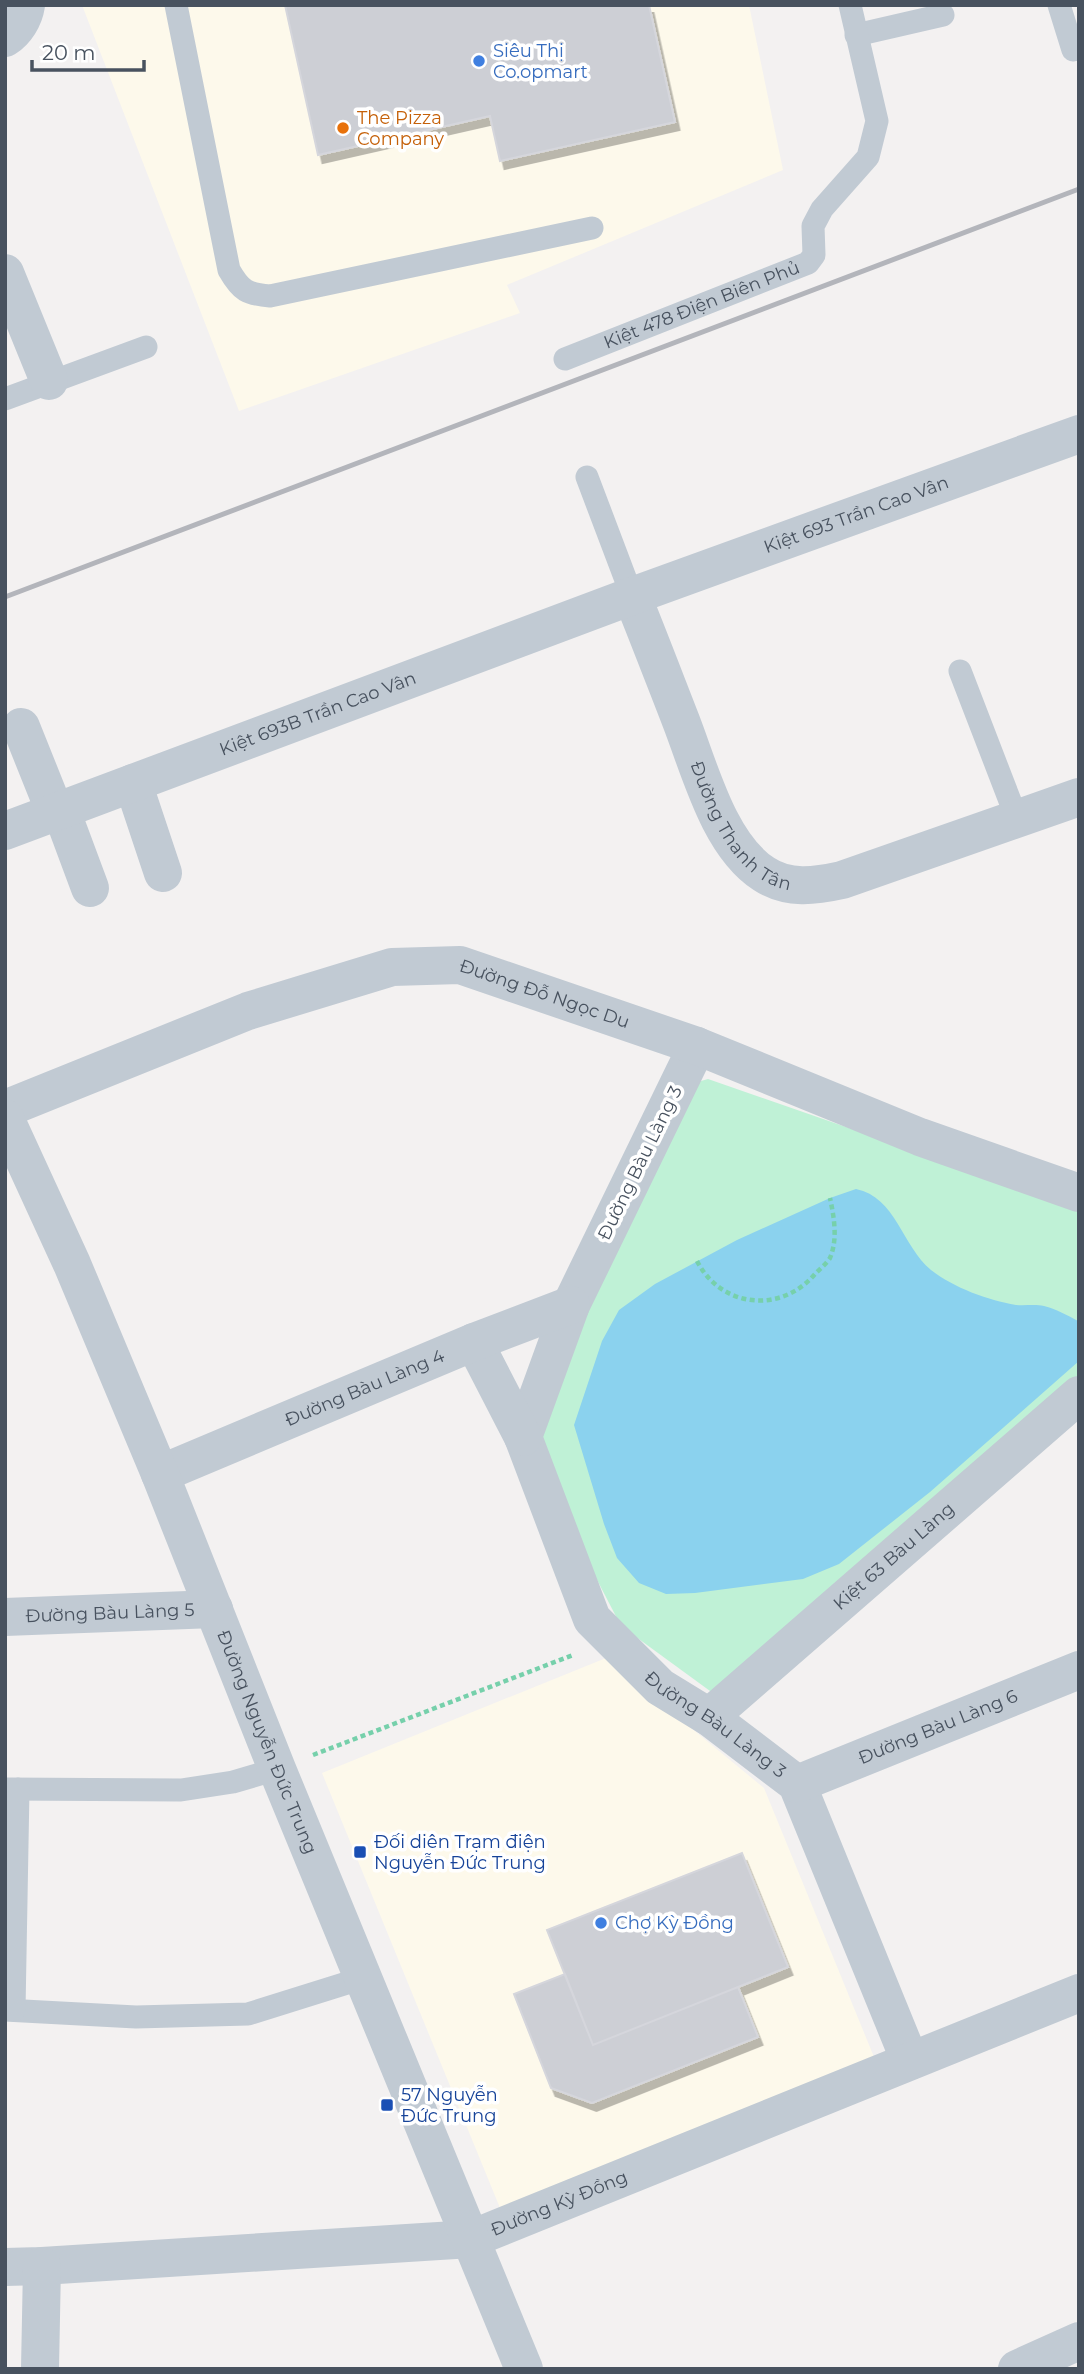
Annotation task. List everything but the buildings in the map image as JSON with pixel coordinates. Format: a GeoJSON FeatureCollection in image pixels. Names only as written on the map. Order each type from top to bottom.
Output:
{"type":"FeatureCollection","features":[{"type":"Feature","properties":{"kind":"street"},"geometry":{"type":"LineString","coordinates":[[5,38],[14,32],[26,5]]}},
{"type":"Feature","properties":{"kind":"street"},"geometry":{"type":"LineString","coordinates":[[5,273],[49,381]]}},
{"type":"Feature","properties":{"kind":"street","name":"Kiệt 693 Trần Cao Vân"},"geometry":{"type":"LineString","coordinates":[[632,596],[1079,434]]}},
{"type":"Feature","properties":{"kind":"street","name":"Kiệt 693B Trần Cao Vân"},"geometry":{"type":"LineString","coordinates":[[5,831],[632,596]]}},
{"type":"Feature","properties":{"kind":"street","name":"Đường Thanh Tân"},"geometry":{"type":"LineString","coordinates":[[632,596],[717,814],[745,859],[766,875],[790,885],[816,886],[842,880],[1079,797]]}},
{"type":"Feature","properties":{"kind":"street"},"geometry":{"type":"LineString","coordinates":[[21,727],[90,888]]}},
{"type":"Feature","properties":{"kind":"street"},"geometry":{"type":"LineString","coordinates":[[133,783],[163,873]]}},
{"type":"Feature","properties":{"kind":"street","name":"Đường Đỗ Ngọc Du"},"geometry":{"type":"LineString","coordinates":[[5,1109],[248,1011],[392,967],[460,965],[697,1046],[920,1137],[1079,1193]]}},
{"type":"Feature","properties":{"kind":"street","name":"Đường Bàu Làng 3"},"geometry":{"type":"LineString","coordinates":[[523,1437],[571,1305],[697,1046]]}},
{"type":"Feature","properties":{"kind":"street","name":"Đường Nguyễn Đức Trung"},"geometry":{"type":"LineString","coordinates":[[5,1118],[72,1264],[160,1474],[277,1769],[524,2369]]}},
{"type":"Feature","properties":{"kind":"street","name":"Đường Bàu Làng 4"},"geometry":{"type":"LineString","coordinates":[[160,1474],[474,1342],[571,1305]]}},
{"type":"Feature","properties":{"kind":"street","name":"Đường Bàu Làng 3"},"geometry":{"type":"LineString","coordinates":[[474,1342],[523,1437],[592,1619],[660,1687],[709,1717],[797,1784],[910,2061]]}},
{"type":"Feature","properties":{"kind":"street","name":"Kiệt 63 Bàu Làng"},"geometry":{"type":"LineString","coordinates":[[709,1717],[1079,1395]]}},
{"type":"Feature","properties":{"kind":"street","name":"Đường Bàu Làng 5"},"geometry":{"type":"LineString","coordinates":[[5,1617],[214,1609]]}},
{"type":"Feature","properties":{"kind":"street","name":"Đường Bàu Làng 6"},"geometry":{"type":"LineString","coordinates":[[797,1784],[1079,1670]]}},
{"type":"Feature","properties":{"kind":"street","name":"Đường Kỳ Đồng"},"geometry":{"type":"LineString","coordinates":[[24,2267],[471,2239],[1079,1993]]}},
{"type":"Feature","properties":{"kind":"street"},"geometry":{"type":"LineString","coordinates":[[24,2267],[40,2369]]}},
{"type":"Feature","properties":{"kind":"street"},"geometry":{"type":"LineString","coordinates":[[1017,2369],[1078,2345]]}},
{"type":"Feature","properties":{"kind":"lane"},"geometry":{"type":"LineString","coordinates":[[176,5],[229,270],[237,284],[250,294],[270,296],[592,228]]}},
{"type":"Feature","properties":{"kind":"lane","name":"Kiệt 478 Điện Biên Phủ"},"geometry":{"type":"LineString","coordinates":[[565,359],[808,263],[814,255],[813,226],[822,209],[869,157],[874,139],[876,114],[849,5]]}},
{"type":"Feature","properties":{"kind":"lane"},"geometry":{"type":"LineString","coordinates":[[1059,5],[1073,50],[1079,49]]}},
{"type":"Feature","properties":{"kind":"lane"},"geometry":{"type":"LineString","coordinates":[[856,35],[943,15]]}},
{"type":"Feature","properties":{"kind":"lane"},"geometry":{"type":"LineString","coordinates":[[5,399],[146,347]]}},
{"type":"Feature","properties":{"kind":"lane"},"geometry":{"type":"LineString","coordinates":[[587,477],[632,596]]}},
{"type":"Feature","properties":{"kind":"lane"},"geometry":{"type":"LineString","coordinates":[[960,671],[1017,818]]}},
{"type":"Feature","properties":{"kind":"lane"},"geometry":{"type":"LineString","coordinates":[[277,1769],[233,1782],[181,1790],[11,1789],[9,2010],[136,2017],[248,2014],[363,1978]]}},
{"type":"Feature","properties":{"kind":"path"},"geometry":{"type":"LineString","coordinates":[[697,1261],[705,1276],[725,1293],[749,1300],[778,1300],[807,1284],[830,1258],[835,1225],[830,1198]]}},
{"type":"Feature","properties":{"kind":"path"},"geometry":{"type":"LineString","coordinates":[[277,1769],[613,1640]]}},
{"type":"Feature","properties":{"kind":"shaded area"},"geometry":{"type":"Polygon","coordinates":[[[82,5],[749,5],[783,170],[507,285],[520,313],[239,411],[82,5]]]}},
{"type":"Feature","properties":{"kind":"shaded area","name":"Chợ Kỳ Đồng"},"geometry":{"type":"Polygon","coordinates":[[[606,1658],[764,1788],[874,2057],[500,2208],[322,1773],[606,1658]]]}},
{"type":"Feature","properties":{"kind":"green space"},"geometry":{"type":"Polygon","coordinates":[[[708,1079],[1079,1208],[1079,1389],[721,1699],[621,1626],[540,1470],[540,1426],[572,1311],[687,1085],[708,1079]]]}},
{"type":"Feature","properties":{"kind":"water"},"geometry":{"type":"Polygon","coordinates":[[[856,1189],[881,1202],[921,1260],[940,1276],[961,1288],[994,1300],[1016,1305],[1044,1306],[1078,1321],[1079,1361],[930,1492],[839,1564],[803,1579],[695,1593],[666,1594],[639,1583],[617,1558],[574,1425],[602,1341],[619,1310],[655,1284],[737,1240],[856,1189]]]}},
{"type":"Feature","properties":{"kind":"railway"},"geometry":{"type":"LineString","coordinates":[[5,597],[1079,189]]}},
{"type":"Feature","properties":{"kind":"place","name":"Siêu Thị Co.opmart"},"geometry":{"type":"Point","coordinates":[479,61]}},
{"type":"Feature","properties":{"kind":"place","name":"The Pizza Company"},"geometry":{"type":"Point","coordinates":[343,128]}},
{"type":"Feature","properties":{"kind":"place","name":"Đối diện Trạm điện Nguyễn Đức Trung"},"geometry":{"type":"Point","coordinates":[360,1852]}},
{"type":"Feature","properties":{"kind":"place","name":"Chợ Kỳ Đồng"},"geometry":{"type":"Point","coordinates":[601,1923]}},
{"type":"Feature","properties":{"kind":"place","name":"57 Nguyễn Đức Trung"},"geometry":{"type":"Point","coordinates":[387,2105]}}]}
